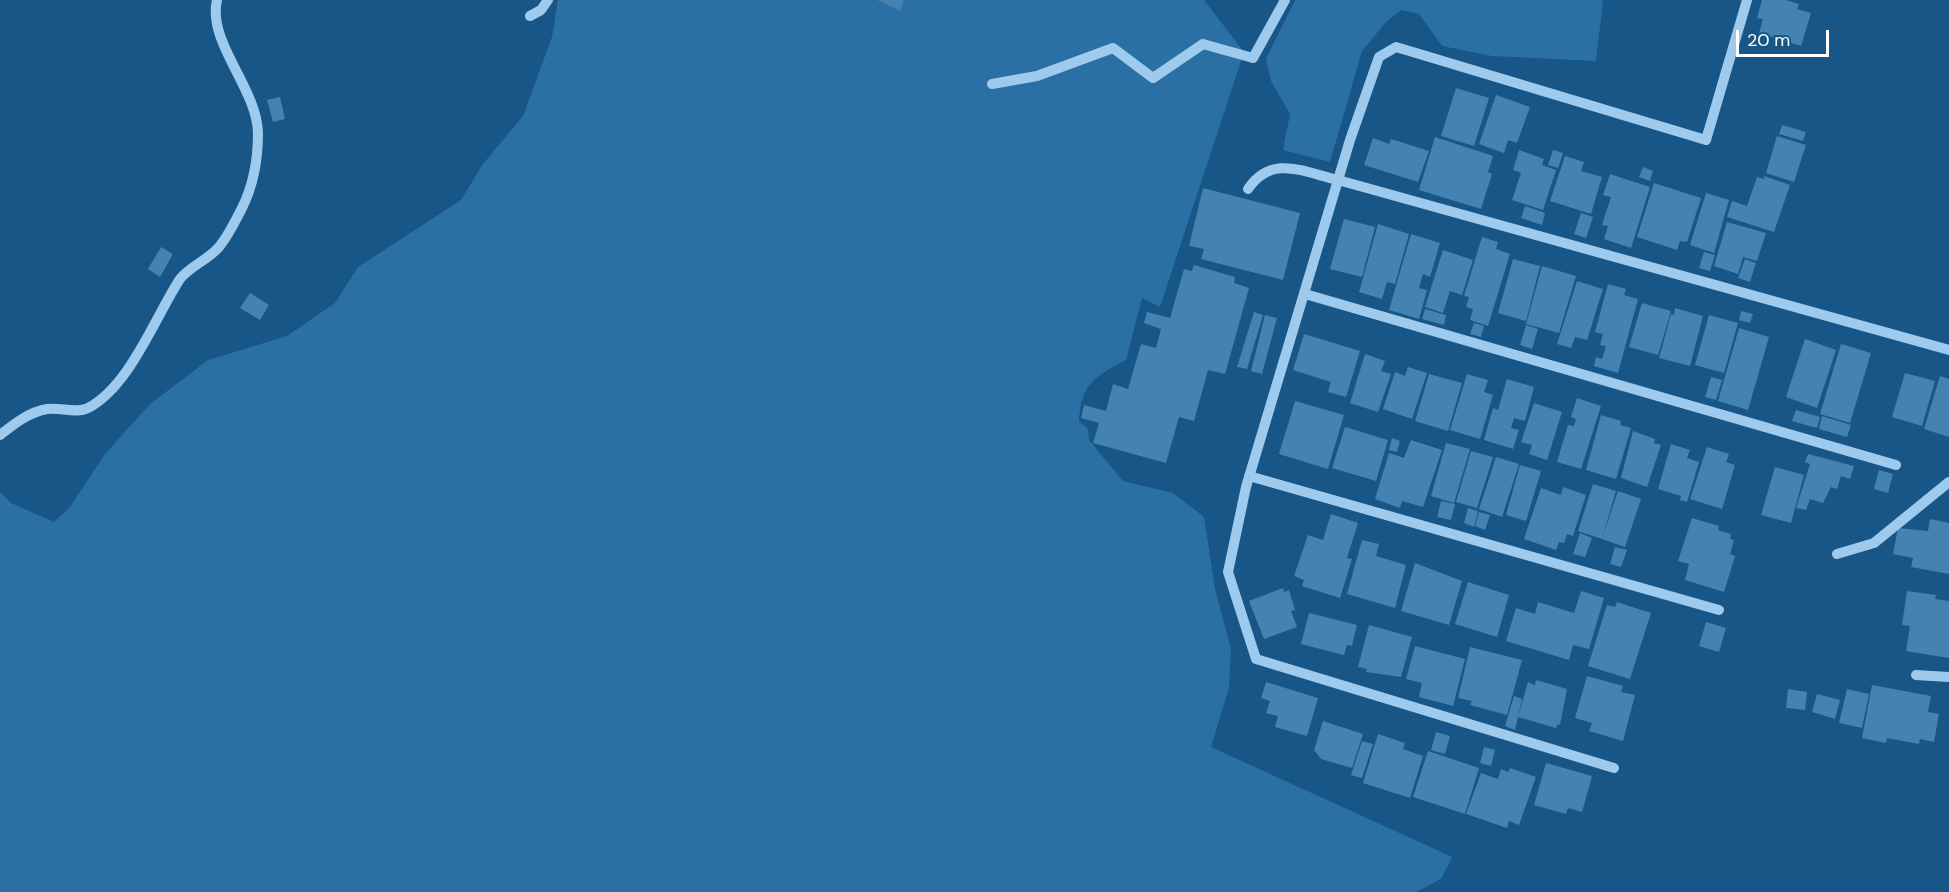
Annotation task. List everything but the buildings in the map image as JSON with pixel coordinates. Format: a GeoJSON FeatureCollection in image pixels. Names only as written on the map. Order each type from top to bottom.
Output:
{"type":"FeatureCollection","features":[{"type":"Feature","properties":{"kind":"street"},"geometry":{"type":"LineString","coordinates":[[0,435],[25,417],[48,409],[87,409],[103,396],[120,379],[182,276],[218,248],[243,207],[255,175],[258,130],[246,88],[222,41],[215,15],[217,0]]}},
{"type":"Feature","properties":{"kind":"street"},"geometry":{"type":"LineString","coordinates":[[530,16],[541,10],[548,0]]}},
{"type":"Feature","properties":{"kind":"street"},"geometry":{"type":"LineString","coordinates":[[992,84],[1037,76],[1113,48],[1154,78],[1203,44],[1253,58],[1285,0]]}},
{"type":"Feature","properties":{"kind":"street"},"geometry":{"type":"LineString","coordinates":[[1614,768],[1256,659],[1228,572],[1249,476],[1338,180],[1379,57],[1396,47],[1706,140],[1747,0]]}},
{"type":"Feature","properties":{"kind":"street"},"geometry":{"type":"LineString","coordinates":[[1248,189],[1258,175],[1280,166],[1338,180],[1949,350]]}},
{"type":"Feature","properties":{"kind":"street"},"geometry":{"type":"LineString","coordinates":[[1305,294],[1896,465]]}},
{"type":"Feature","properties":{"kind":"street"},"geometry":{"type":"LineString","coordinates":[[1249,476],[1719,610]]}},
{"type":"Feature","properties":{"kind":"street"},"geometry":{"type":"LineString","coordinates":[[1837,554],[1874,543],[1949,482]]}},
{"type":"Feature","properties":{"kind":"street"},"geometry":{"type":"LineString","coordinates":[[1916,675],[1949,677]]}},
{"type":"Feature","properties":{"kind":"shaded area"},"geometry":{"type":"Polygon","coordinates":[[[558,0],[1204,0],[1244,52],[1160,307],[1142,298],[1126,360],[1106,371],[1092,383],[1083,398],[1079,421],[1088,429],[1089,440],[1123,481],[1173,493],[1204,517],[1215,589],[1231,649],[1229,688],[1211,747],[1452,857],[1441,879],[1416,892],[0,892],[0,492],[11,503],[54,522],[70,507],[105,454],[150,404],[208,360],[287,336],[335,303],[358,267],[461,200],[483,164],[523,116],[552,37],[558,0]]]}},
{"type":"Feature","properties":{"kind":"shaded area"},"geometry":{"type":"Polygon","coordinates":[[[1295,0],[1603,0],[1596,61],[1492,56],[1442,46],[1419,14],[1401,10],[1386,22],[1362,51],[1330,162],[1283,150],[1290,114],[1271,81],[1266,59],[1295,0]]]}}]}
